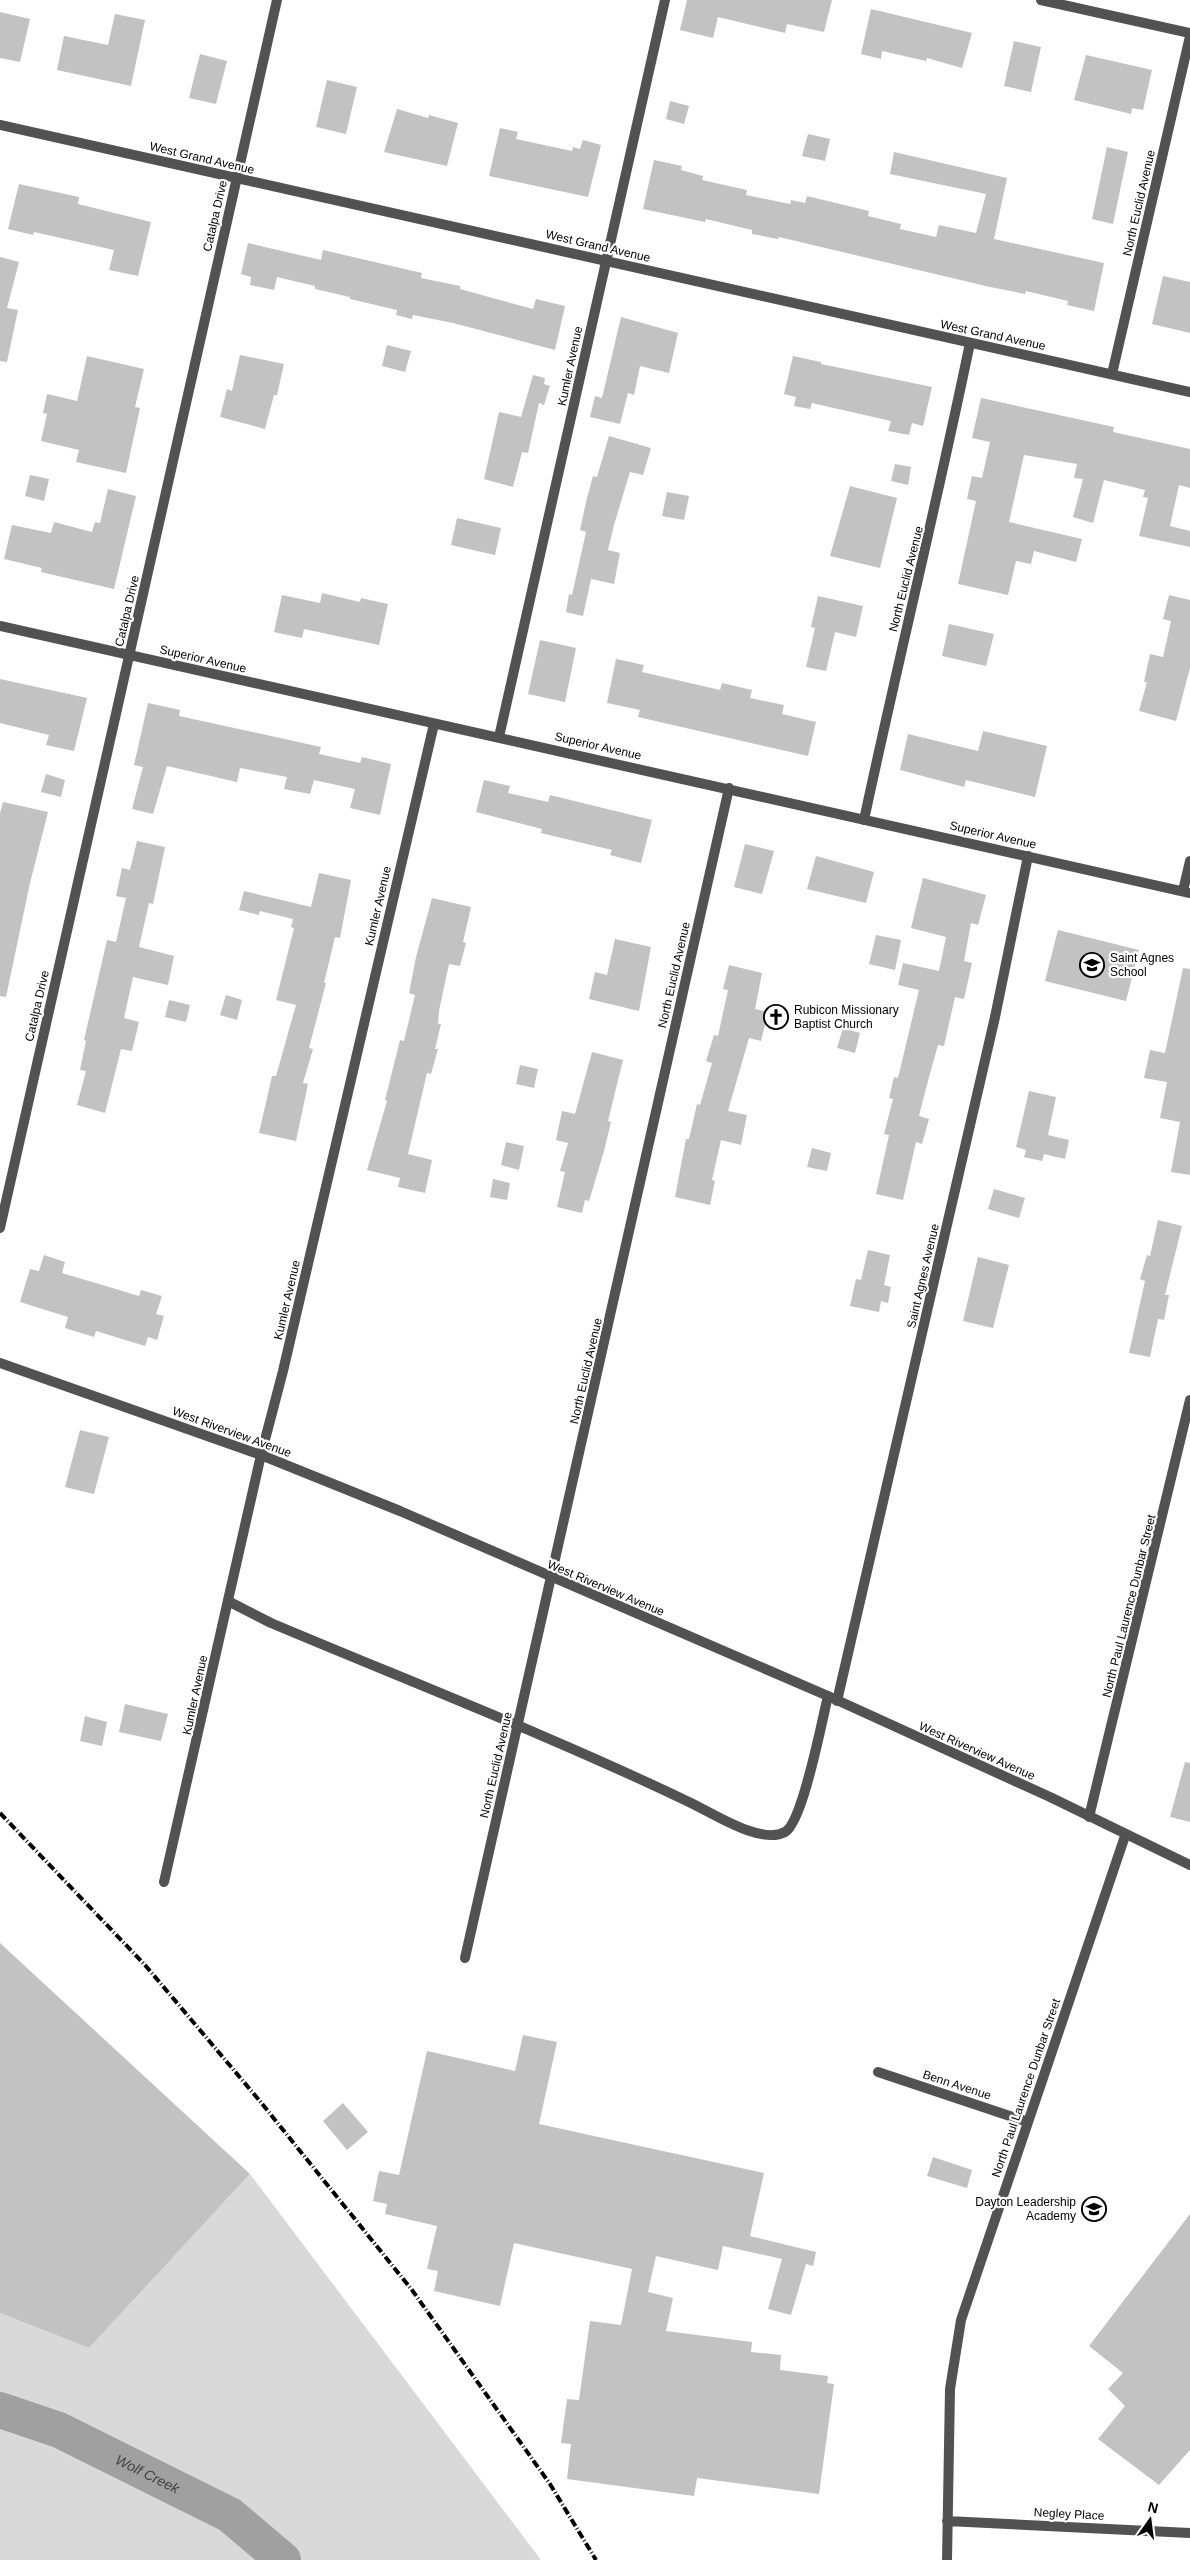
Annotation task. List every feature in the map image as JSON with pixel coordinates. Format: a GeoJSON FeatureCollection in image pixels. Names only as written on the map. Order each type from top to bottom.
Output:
{"type":"FeatureCollection","features":[{"type":"Feature","properties":{"kind":"street","name":"Catalpa Drive"},"geometry":{"type":"LineString","coordinates":[[0,1228],[277,0]]}},
{"type":"Feature","properties":{"kind":"street","name":"Kumler Avenue"},"geometry":{"type":"LineString","coordinates":[[498,737],[665,0]]}},
{"type":"Feature","properties":{"kind":"street"},"geometry":{"type":"LineString","coordinates":[[1041,0],[1190,35]]}},
{"type":"Feature","properties":{"kind":"street","name":"North Euclid Avenue"},"geometry":{"type":"LineString","coordinates":[[1112,374],[1190,35]]}},
{"type":"Feature","properties":{"kind":"street","name":"West Grand Avenue"},"geometry":{"type":"LineString","coordinates":[[0,126],[1190,392]]}},
{"type":"Feature","properties":{"kind":"street","name":"North Euclid Avenue"},"geometry":{"type":"LineString","coordinates":[[864,820],[898,661],[937,502],[970,343]]}},
{"type":"Feature","properties":{"kind":"street","name":"Superior Avenue"},"geometry":{"type":"LineString","coordinates":[[0,626],[1187,892]]}},
{"type":"Feature","properties":{"kind":"street","name":"Kumler Avenue"},"geometry":{"type":"LineString","coordinates":[[164,1882],[261,1456],[285,1362],[434,724]]}},
{"type":"Feature","properties":{"kind":"street","name":"North Euclid Avenue"},"geometry":{"type":"LineString","coordinates":[[465,1958],[518,1727],[549,1578],[577,1467],[729,788]]}},
{"type":"Feature","properties":{"kind":"street","name":"Saint Agnes Avenue"},"geometry":{"type":"LineString","coordinates":[[228,1601],[270,1623],[518,1727],[674,1795],[747,1830],[775,1836],[788,1831],[795,1822],[832,1699],[992,1027],[1028,856]]}},
{"type":"Feature","properties":{"kind":"street"},"geometry":{"type":"LineString","coordinates":[[1187,892],[1190,861]]}},
{"type":"Feature","properties":{"kind":"street","name":"West Riverview Avenue"},"geometry":{"type":"LineString","coordinates":[[0,1364],[261,1456],[400,1511],[549,1578],[832,1699],[1190,1865]]}},
{"type":"Feature","properties":{"kind":"street","name":"North Paul Laurence Dunbar Street"},"geometry":{"type":"LineString","coordinates":[[1089,1817],[1190,1400]]}},
{"type":"Feature","properties":{"kind":"street","name":"North Paul Laurence Dunbar Street"},"geometry":{"type":"LineString","coordinates":[[947,2556],[950,2388],[956,2346],[968,2296],[1126,1836]]}},
{"type":"Feature","properties":{"kind":"street","name":"Benn Avenue"},"geometry":{"type":"LineString","coordinates":[[878,2072],[1028,2122]]}},
{"type":"Feature","properties":{"kind":"street","name":"Negley Place"},"geometry":{"type":"LineString","coordinates":[[947,2521],[1190,2534]]}},
{"type":"Feature","properties":{"kind":"shaded area"},"geometry":{"type":"Polygon","coordinates":[[[250,2174],[541,2560],[0,2560],[0,2313],[89,2348],[250,2174]]]}},
{"type":"Feature","properties":{"kind":"building"},"geometry":{"type":"Polygon","coordinates":[[[687,0],[832,0],[824,32],[787,24],[785,33],[718,17],[713,38],[680,30],[687,0]]]}},
{"type":"Feature","properties":{"kind":"building"},"geometry":{"type":"Polygon","coordinates":[[[871,9],[972,33],[962,68],[927,58],[926,61],[882,51],[881,59],[861,54],[871,9]]]}},
{"type":"Feature","properties":{"kind":"building"},"geometry":{"type":"Polygon","coordinates":[[[0,12],[30,19],[20,62],[0,58],[0,12]]]}},
{"type":"Feature","properties":{"kind":"building"},"geometry":{"type":"Polygon","coordinates":[[[115,14],[145,20],[131,86],[57,70],[64,36],[108,45],[115,14]]]}},
{"type":"Feature","properties":{"kind":"building"},"geometry":{"type":"Polygon","coordinates":[[[1014,41],[1041,47],[1031,92],[1004,86],[1014,41]]]}},
{"type":"Feature","properties":{"kind":"building"},"geometry":{"type":"Polygon","coordinates":[[[200,54],[227,61],[216,104],[189,98],[200,54]]]}},
{"type":"Feature","properties":{"kind":"building"},"geometry":{"type":"Polygon","coordinates":[[[1086,55],[1152,70],[1143,110],[1132,108],[1131,114],[1074,100],[1086,55]]]}},
{"type":"Feature","properties":{"kind":"building"},"geometry":{"type":"Polygon","coordinates":[[[327,80],[357,87],[346,134],[316,127],[327,80]]]}},
{"type":"Feature","properties":{"kind":"building"},"geometry":{"type":"Polygon","coordinates":[[[670,101],[689,106],[684,124],[666,119],[670,101]]]}},
{"type":"Feature","properties":{"kind":"building"},"geometry":{"type":"Polygon","coordinates":[[[397,109],[428,118],[429,115],[458,123],[447,166],[384,152],[397,109]]]}},
{"type":"Feature","properties":{"kind":"building"},"geometry":{"type":"Polygon","coordinates":[[[500,128],[518,132],[516,139],[572,151],[573,147],[580,149],[583,140],[601,145],[588,197],[489,176],[500,128]]]}},
{"type":"Feature","properties":{"kind":"building"},"geometry":{"type":"Polygon","coordinates":[[[808,134],[830,139],[825,161],[802,156],[808,134]]]}},
{"type":"Feature","properties":{"kind":"building"},"geometry":{"type":"Polygon","coordinates":[[[1107,147],[1128,152],[1113,224],[1092,219],[1107,147]]]}},
{"type":"Feature","properties":{"kind":"building"},"geometry":{"type":"Polygon","coordinates":[[[894,152],[1007,178],[994,239],[1104,263],[1094,311],[1067,305],[1068,301],[1026,291],[1025,294],[990,287],[779,237],[778,239],[752,234],[752,230],[706,219],[705,222],[643,209],[654,160],[682,166],[681,170],[703,176],[702,180],[747,190],[746,195],[790,204],[791,200],[805,203],[807,196],[869,211],[868,216],[901,224],[900,229],[936,237],[939,225],[976,233],[986,194],[890,174],[894,152]]]}},
{"type":"Feature","properties":{"kind":"building"},"geometry":{"type":"Polygon","coordinates":[[[19,184],[79,197],[78,204],[151,222],[138,276],[109,270],[114,250],[34,232],[33,235],[8,229],[19,184]]]}},
{"type":"Feature","properties":{"kind":"building"},"geometry":{"type":"Polygon","coordinates":[[[248,243],[321,260],[323,250],[422,273],[421,278],[460,286],[460,289],[533,309],[536,299],[565,306],[555,350],[453,323],[413,315],[412,319],[396,315],[397,310],[350,299],[350,297],[315,289],[315,286],[277,277],[274,290],[250,285],[251,277],[241,274],[248,243]]]}},
{"type":"Feature","properties":{"kind":"building"},"geometry":{"type":"Polygon","coordinates":[[[0,257],[19,262],[7,308],[18,310],[7,362],[0,361],[0,257]]]}},
{"type":"Feature","properties":{"kind":"building"},"geometry":{"type":"Polygon","coordinates":[[[1163,276],[1190,282],[1190,333],[1152,324],[1163,276]]]}},
{"type":"Feature","properties":{"kind":"building"},"geometry":{"type":"Polygon","coordinates":[[[621,317],[678,333],[669,373],[640,366],[634,395],[628,393],[620,424],[590,417],[595,396],[602,398],[621,317]]]}},
{"type":"Feature","properties":{"kind":"building"},"geometry":{"type":"Polygon","coordinates":[[[387,345],[411,351],[405,372],[382,366],[387,345]]]}},
{"type":"Feature","properties":{"kind":"building"},"geometry":{"type":"Polygon","coordinates":[[[240,355],[284,364],[277,395],[274,395],[265,429],[220,417],[227,389],[232,391],[240,355]]]}},
{"type":"Feature","properties":{"kind":"building"},"geometry":{"type":"Polygon","coordinates":[[[87,356],[144,369],[135,407],[140,408],[126,473],[76,462],[79,450],[41,441],[47,414],[43,413],[47,394],[77,401],[87,356]]]}},
{"type":"Feature","properties":{"kind":"building"},"geometry":{"type":"Polygon","coordinates":[[[793,356],[821,362],[821,364],[932,387],[923,426],[912,423],[909,435],[888,431],[891,421],[812,403],[810,409],[794,406],[796,397],[784,394],[793,356]]]}},
{"type":"Feature","properties":{"kind":"building"},"geometry":{"type":"Polygon","coordinates":[[[533,375],[545,378],[544,384],[550,386],[544,405],[539,403],[528,453],[522,452],[513,487],[484,479],[499,412],[521,417],[533,375]]]}},
{"type":"Feature","properties":{"kind":"building"},"geometry":{"type":"Polygon","coordinates":[[[981,398],[1114,427],[1113,432],[1190,449],[1190,488],[1179,485],[1170,526],[1190,531],[1190,547],[1139,536],[1148,498],[1143,497],[1145,490],[1104,480],[1093,523],[1073,517],[1083,479],[1074,478],[1077,464],[1024,455],[1009,522],[1082,539],[1076,562],[1034,551],[1031,564],[1016,561],[1008,595],[958,584],[976,501],[967,499],[972,476],[982,478],[990,442],[972,438],[981,398]]]}},
{"type":"Feature","properties":{"kind":"building"},"geometry":{"type":"Polygon","coordinates":[[[609,436],[651,448],[643,475],[630,472],[614,525],[608,550],[620,553],[614,584],[591,579],[583,616],[566,612],[569,594],[572,595],[586,532],[580,530],[586,502],[593,476],[597,477],[609,436]]]}},
{"type":"Feature","properties":{"kind":"building"},"geometry":{"type":"Polygon","coordinates":[[[895,464],[911,467],[908,485],[891,481],[895,464]]]}},
{"type":"Feature","properties":{"kind":"building"},"geometry":{"type":"Polygon","coordinates":[[[30,475],[49,479],[44,501],[25,496],[30,475]]]}},
{"type":"Feature","properties":{"kind":"building"},"geometry":{"type":"Polygon","coordinates":[[[850,486],[897,498],[880,568],[830,556],[850,486]]]}},
{"type":"Feature","properties":{"kind":"building"},"geometry":{"type":"Polygon","coordinates":[[[108,489],[136,496],[114,589],[41,572],[42,568],[4,559],[12,525],[51,533],[54,522],[92,532],[95,522],[100,523],[108,489]]]}},
{"type":"Feature","properties":{"kind":"building"},"geometry":{"type":"Polygon","coordinates":[[[667,492],[689,496],[684,520],[662,516],[667,492]]]}},
{"type":"Feature","properties":{"kind":"building"},"geometry":{"type":"Polygon","coordinates":[[[457,518],[501,528],[495,555],[451,545],[457,518]]]}},
{"type":"Feature","properties":{"kind":"building"},"geometry":{"type":"Polygon","coordinates":[[[322,593],[360,602],[361,598],[388,604],[379,645],[304,629],[302,638],[274,632],[282,595],[320,603],[322,593]]]}},
{"type":"Feature","properties":{"kind":"building"},"geometry":{"type":"Polygon","coordinates":[[[1169,595],[1190,600],[1190,668],[1176,721],[1139,711],[1147,682],[1144,682],[1150,654],[1163,657],[1171,621],[1163,619],[1169,595]]]}},
{"type":"Feature","properties":{"kind":"building"},"geometry":{"type":"Polygon","coordinates":[[[818,596],[863,606],[856,637],[835,632],[826,671],[806,667],[815,628],[811,627],[818,596]]]}},
{"type":"Feature","properties":{"kind":"building"},"geometry":{"type":"Polygon","coordinates":[[[949,624],[994,634],[986,666],[942,656],[949,624]]]}},
{"type":"Feature","properties":{"kind":"building"},"geometry":{"type":"Polygon","coordinates":[[[540,640],[576,648],[565,702],[528,694],[540,640]]]}},
{"type":"Feature","properties":{"kind":"building"},"geometry":{"type":"Polygon","coordinates":[[[616,659],[644,665],[642,672],[720,690],[722,683],[752,690],[750,698],[784,705],[782,714],[816,722],[808,756],[638,717],[640,710],[607,703],[616,659]]]}},
{"type":"Feature","properties":{"kind":"building"},"geometry":{"type":"Polygon","coordinates":[[[0,679],[87,698],[74,751],[46,745],[49,735],[0,723],[0,679]]]}},
{"type":"Feature","properties":{"kind":"building"},"geometry":{"type":"Polygon","coordinates":[[[148,703],[180,710],[179,716],[321,747],[319,754],[360,763],[362,757],[391,764],[380,815],[350,808],[355,789],[314,780],[310,794],[284,789],[287,777],[240,768],[237,782],[167,766],[153,814],[132,809],[143,767],[134,765],[148,703]]]}},
{"type":"Feature","properties":{"kind":"building"},"geometry":{"type":"Polygon","coordinates":[[[983,731],[1047,746],[1035,797],[966,780],[964,787],[900,770],[908,734],[978,751],[983,731]]]}},
{"type":"Feature","properties":{"kind":"building"},"geometry":{"type":"Polygon","coordinates":[[[46,774],[65,780],[61,797],[41,792],[46,774]]]}},
{"type":"Feature","properties":{"kind":"building"},"geometry":{"type":"Polygon","coordinates":[[[484,780],[510,786],[508,793],[548,802],[550,795],[652,820],[641,863],[610,855],[612,850],[541,833],[542,829],[476,812],[484,780]]]}},
{"type":"Feature","properties":{"kind":"building"},"geometry":{"type":"Polygon","coordinates":[[[3,802],[48,812],[30,883],[6,997],[0,996],[0,813],[3,802]]]}},
{"type":"Feature","properties":{"kind":"building"},"geometry":{"type":"Polygon","coordinates":[[[137,841],[165,847],[153,904],[149,903],[139,947],[174,956],[168,985],[133,977],[124,1018],[139,1022],[132,1051],[121,1049],[105,1113],[77,1105],[86,1071],[80,1070],[86,1041],[84,1040],[107,940],[116,942],[126,898],[116,896],[122,868],[130,870],[137,841]]]}},
{"type":"Feature","properties":{"kind":"building"},"geometry":{"type":"Polygon","coordinates":[[[745,844],[774,851],[762,894],[734,887],[745,844]]]}},
{"type":"Feature","properties":{"kind":"building"},"geometry":{"type":"Polygon","coordinates":[[[816,856],[874,872],[866,903],[807,889],[816,856]]]}},
{"type":"Feature","properties":{"kind":"building"},"geometry":{"type":"Polygon","coordinates":[[[319,873],[351,880],[340,938],[335,937],[324,983],[326,983],[309,1048],[313,1049],[303,1083],[308,1084],[296,1141],[259,1133],[272,1076],[276,1076],[296,1005],[276,1000],[294,928],[291,927],[293,919],[260,911],[259,915],[239,910],[244,891],[311,907],[319,873]]]}},
{"type":"Feature","properties":{"kind":"building"},"geometry":{"type":"Polygon","coordinates":[[[923,878],[986,895],[978,925],[971,923],[964,961],[972,963],[964,999],[955,997],[944,1046],[938,1045],[929,1077],[919,1116],[929,1119],[922,1144],[916,1142],[903,1200],[876,1194],[889,1135],[884,1134],[893,1099],[889,1098],[894,1077],[898,1078],[919,990],[898,985],[903,963],[939,971],[946,937],[911,928],[923,878]]]}},
{"type":"Feature","properties":{"kind":"building"},"geometry":{"type":"Polygon","coordinates":[[[432,898],[471,907],[463,942],[466,943],[460,966],[449,964],[439,1011],[438,1024],[441,1024],[435,1049],[438,1049],[431,1074],[427,1073],[408,1154],[432,1160],[425,1193],[398,1187],[400,1178],[367,1170],[387,1101],[385,1100],[400,1040],[404,1041],[415,995],[409,993],[416,957],[432,898]]]}},
{"type":"Feature","properties":{"kind":"building","name":"Saint Agnes School"},"geometry":{"type":"Polygon","coordinates":[[[1058,930],[1139,950],[1126,1001],[1045,981],[1058,930]]]}},
{"type":"Feature","properties":{"kind":"building"},"geometry":{"type":"Polygon","coordinates":[[[876,935],[901,940],[895,970],[869,964],[876,935]]]}},
{"type":"Feature","properties":{"kind":"building"},"geometry":{"type":"Polygon","coordinates":[[[615,939],[651,947],[639,1011],[589,999],[595,972],[607,975],[615,939]]]}},
{"type":"Feature","properties":{"kind":"building"},"geometry":{"type":"Polygon","coordinates":[[[729,965],[762,973],[755,1009],[768,1012],[761,1041],[749,1038],[728,1111],[747,1115],[741,1145],[721,1140],[712,1180],[715,1181],[710,1205],[675,1197],[686,1139],[689,1139],[697,1104],[700,1105],[712,1063],[706,1061],[714,1035],[718,1036],[728,990],[723,989],[729,965]]]}},
{"type":"Feature","properties":{"kind":"building"},"geometry":{"type":"Polygon","coordinates":[[[1183,968],[1190,969],[1190,1175],[1171,1172],[1180,1122],[1160,1118],[1167,1082],[1144,1078],[1150,1050],[1165,1053],[1183,968]]]}},
{"type":"Feature","properties":{"kind":"building"},"geometry":{"type":"Polygon","coordinates":[[[226,995],[242,1000],[237,1020],[220,1015],[226,995]]]}},
{"type":"Feature","properties":{"kind":"building"},"geometry":{"type":"Polygon","coordinates":[[[169,1000],[190,1005],[186,1022],[165,1017],[169,1000]]]}},
{"type":"Feature","properties":{"kind":"building"},"geometry":{"type":"Polygon","coordinates":[[[843,1028],[860,1033],[855,1053],[837,1048],[843,1028]]]}},
{"type":"Feature","properties":{"kind":"building"},"geometry":{"type":"Polygon","coordinates":[[[592,1052],[623,1060],[608,1121],[611,1122],[604,1151],[589,1201],[585,1200],[582,1213],[557,1207],[565,1172],[560,1171],[568,1143],[556,1140],[562,1111],[575,1114],[592,1052]]]}},
{"type":"Feature","properties":{"kind":"building"},"geometry":{"type":"Polygon","coordinates":[[[520,1065],[538,1069],[534,1088],[516,1084],[520,1065]]]}},
{"type":"Feature","properties":{"kind":"building"},"geometry":{"type":"Polygon","coordinates":[[[1029,1091],[1056,1097],[1048,1135],[1069,1140],[1065,1159],[1044,1154],[1042,1161],[1024,1157],[1026,1150],[1016,1147],[1029,1091]]]}},
{"type":"Feature","properties":{"kind":"building"},"geometry":{"type":"Polygon","coordinates":[[[506,1142],[524,1146],[519,1170],[501,1165],[506,1142]]]}},
{"type":"Feature","properties":{"kind":"building"},"geometry":{"type":"Polygon","coordinates":[[[812,1148],[831,1153],[827,1171],[807,1167],[812,1148]]]}},
{"type":"Feature","properties":{"kind":"building"},"geometry":{"type":"Polygon","coordinates":[[[493,1179],[510,1183],[507,1200],[490,1197],[493,1179]]]}},
{"type":"Feature","properties":{"kind":"building"},"geometry":{"type":"Polygon","coordinates":[[[994,1189],[1025,1198],[1019,1218],[988,1209],[994,1189]]]}},
{"type":"Feature","properties":{"kind":"building"},"geometry":{"type":"Polygon","coordinates":[[[1158,1220],[1182,1226],[1165,1295],[1169,1295],[1164,1320],[1158,1319],[1150,1357],[1129,1353],[1145,1281],[1140,1279],[1147,1255],[1150,1256],[1158,1220]]]}},
{"type":"Feature","properties":{"kind":"building"},"geometry":{"type":"Polygon","coordinates":[[[868,1250],[890,1255],[884,1285],[891,1287],[888,1303],[881,1301],[879,1312],[850,1306],[856,1279],[861,1280],[868,1250]]]}},
{"type":"Feature","properties":{"kind":"building"},"geometry":{"type":"Polygon","coordinates":[[[44,1255],[65,1262],[62,1273],[139,1296],[141,1290],[162,1296],[156,1314],[164,1316],[157,1340],[148,1337],[145,1346],[96,1331],[94,1337],[65,1328],[68,1317],[20,1302],[30,1269],[39,1271],[44,1255]]]}},
{"type":"Feature","properties":{"kind":"building"},"geometry":{"type":"Polygon","coordinates":[[[978,1257],[1009,1265],[993,1328],[963,1321],[978,1257]]]}},
{"type":"Feature","properties":{"kind":"building"},"geometry":{"type":"Polygon","coordinates":[[[80,1430],[109,1437],[94,1494],[65,1487],[80,1430]]]}},
{"type":"Feature","properties":{"kind":"building"},"geometry":{"type":"Polygon","coordinates":[[[125,1704],[168,1714],[161,1741],[119,1732],[125,1704]]]}},
{"type":"Feature","properties":{"kind":"building"},"geometry":{"type":"Polygon","coordinates":[[[85,1716],[107,1722],[102,1746],[80,1741],[85,1716]]]}},
{"type":"Feature","properties":{"kind":"building"},"geometry":{"type":"Polygon","coordinates":[[[1185,1762],[1190,1763],[1190,1822],[1170,1817],[1185,1762]]]}},
{"type":"Feature","properties":{"kind":"building"},"geometry":{"type":"Polygon","coordinates":[[[0,1943],[250,2174],[89,2348],[0,2313],[0,1943]]]}},
{"type":"Feature","properties":{"kind":"building"},"geometry":{"type":"Polygon","coordinates":[[[523,2035],[557,2042],[539,2124],[764,2173],[750,2236],[816,2252],[813,2266],[806,2264],[791,2315],[768,2309],[782,2259],[723,2246],[718,2270],[656,2256],[648,2292],[673,2298],[666,2331],[752,2342],[751,2352],[781,2355],[780,2370],[828,2376],[827,2383],[834,2384],[819,2494],[697,2478],[694,2496],[567,2479],[571,2444],[561,2443],[567,2399],[579,2400],[590,2321],[621,2325],[632,2269],[514,2243],[500,2306],[434,2291],[438,2271],[427,2269],[437,2226],[385,2214],[387,2204],[373,2201],[379,2171],[399,2175],[427,2051],[515,2071],[523,2035]]]}},
{"type":"Feature","properties":{"kind":"building"},"geometry":{"type":"Polygon","coordinates":[[[343,2103],[368,2132],[347,2150],[323,2121],[343,2103]]]}},
{"type":"Feature","properties":{"kind":"building"},"geometry":{"type":"Polygon","coordinates":[[[933,2157],[972,2170],[967,2188],[927,2176],[933,2157]]]}},
{"type":"Feature","properties":{"kind":"building"},"geometry":{"type":"Polygon","coordinates":[[[1190,2214],[1190,2450],[1159,2485],[1098,2439],[1125,2406],[1108,2389],[1123,2373],[1089,2346],[1190,2214]]]}},
{"type":"Feature","properties":{"kind":"waterway","name":"Wolf Creek"},"geometry":{"type":"LineString","coordinates":[[0,2410],[59,2430],[230,2515],[283,2560]]}},
{"type":"Feature","properties":{"kind":"railway"},"geometry":{"type":"LineString","coordinates":[[0,1813],[145,1965],[259,2100],[412,2290],[550,2484],[596,2560]]}},
{"type":"Feature","properties":{"kind":"place","name":"Saint Agnes School"},"geometry":{"type":"Point","coordinates":[1092,965]}},
{"type":"Feature","properties":{"kind":"place","name":"Rubicon Missionary Baptist Church"},"geometry":{"type":"Point","coordinates":[776,1017]}},
{"type":"Feature","properties":{"kind":"place","name":"Dayton Leadership Academy"},"geometry":{"type":"Point","coordinates":[1094,2209]}}]}
